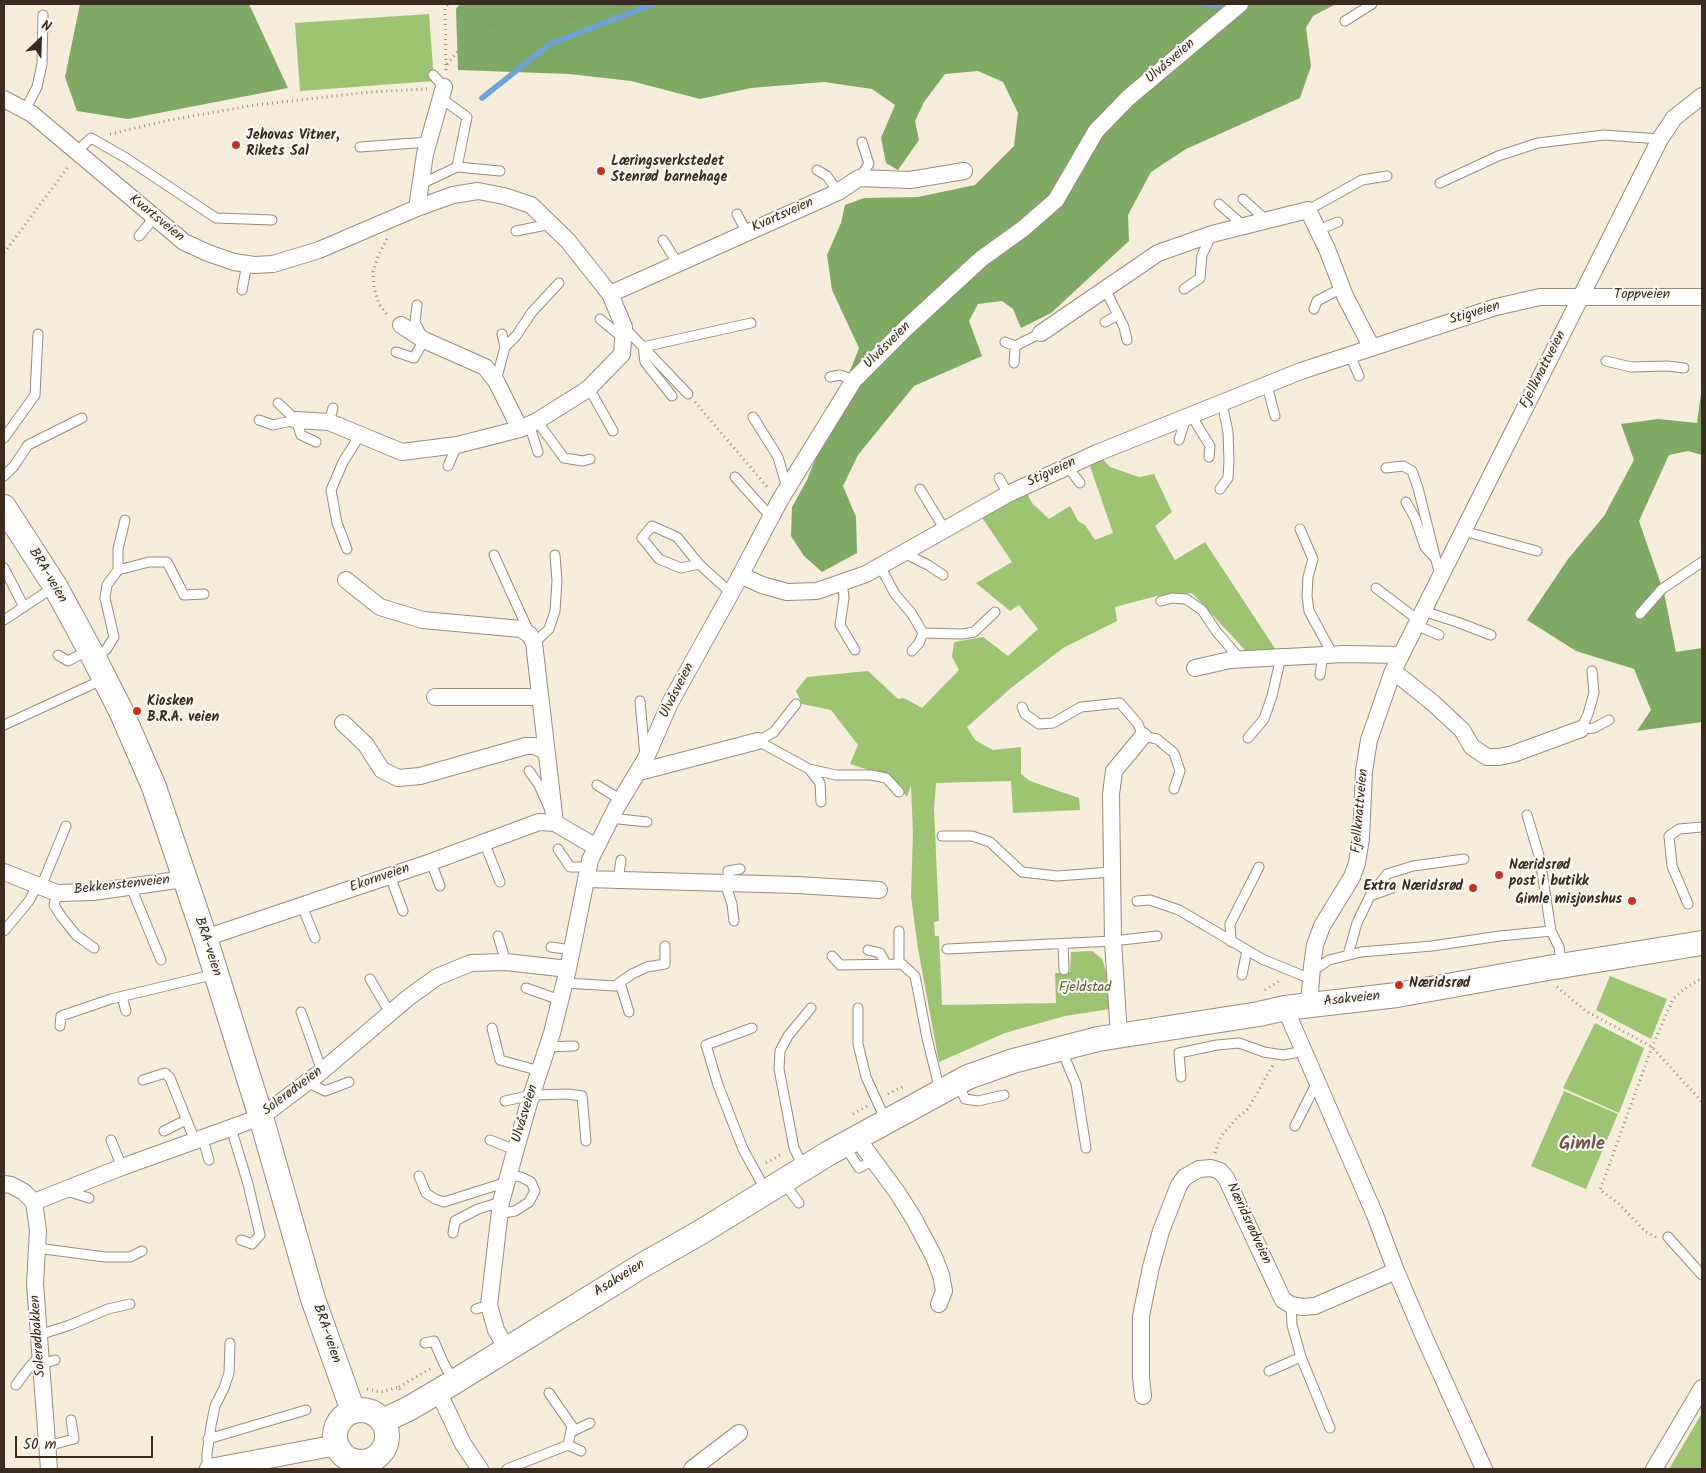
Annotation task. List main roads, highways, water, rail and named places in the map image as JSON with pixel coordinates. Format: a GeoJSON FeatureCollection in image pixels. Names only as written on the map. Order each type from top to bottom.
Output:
{"type":"FeatureCollection","features":[{"type":"Feature","properties":{"kind":"main road","name":"BRA-veien"},"geometry":{"type":"LineString","coordinates":[[4,507],[98,650],[104,679],[121,711],[147,771],[205,938],[261,1117],[313,1298],[353,1411]]}},
{"type":"Feature","properties":{"kind":"main road","name":"Asakveien"},"geometry":{"type":"LineString","coordinates":[[383,1421],[446,1387],[642,1265],[701,1232],[804,1168],[968,1077],[1013,1061],[1098,1039],[1259,1014],[1285,1008],[1559,976],[1702,943]]}},
{"type":"Feature","properties":{"kind":"main road"},"geometry":{"type":"LineString","coordinates":[[353,1411],[370,1411],[383,1421],[387,1430],[387,1439],[384,1448],[371,1465],[350,1460],[342,1454],[337,1445],[335,1434],[338,1424],[344,1416],[353,1411]]}},
{"type":"Feature","properties":{"kind":"waterway"},"geometry":{"type":"LineString","coordinates":[[482,98],[550,44],[654,4]]}},
{"type":"Feature","properties":{"kind":"waterway"},"geometry":{"type":"LineString","coordinates":[[1203,4],[1232,7]]}},
{"type":"Feature","properties":{"kind":"place","name":"Jehovas Vitner, Rikets Sal"},"geometry":{"type":"Point","coordinates":[236,145]}},
{"type":"Feature","properties":{"kind":"place","name":"Læringsverkstedet Stenrød barnehage"},"geometry":{"type":"Point","coordinates":[601,171]}},
{"type":"Feature","properties":{"kind":"place","name":"Kiosken B.R.A. veien"},"geometry":{"type":"Point","coordinates":[137,711]}},
{"type":"Feature","properties":{"kind":"place","name":"Næridsrød post i butikk"},"geometry":{"type":"Point","coordinates":[1499,875]}},
{"type":"Feature","properties":{"kind":"place","name":"Extra Næridsrød"},"geometry":{"type":"Point","coordinates":[1473,888]}},
{"type":"Feature","properties":{"kind":"place","name":"Gimle misjonshus"},"geometry":{"type":"Point","coordinates":[1632,901]}},
{"type":"Feature","properties":{"kind":"place","name":"Næridsrød"},"geometry":{"type":"Point","coordinates":[1399,985]}},
{"type":"Feature","properties":{"kind":"district","name":"Gimle"},"geometry":{"type":"Point","coordinates":[1582,1146]}},
{"type":"Feature","properties":{"kind":"park label","name":"Fjeldstad"},"geometry":{"type":"Point","coordinates":[1085,989]}}]}
